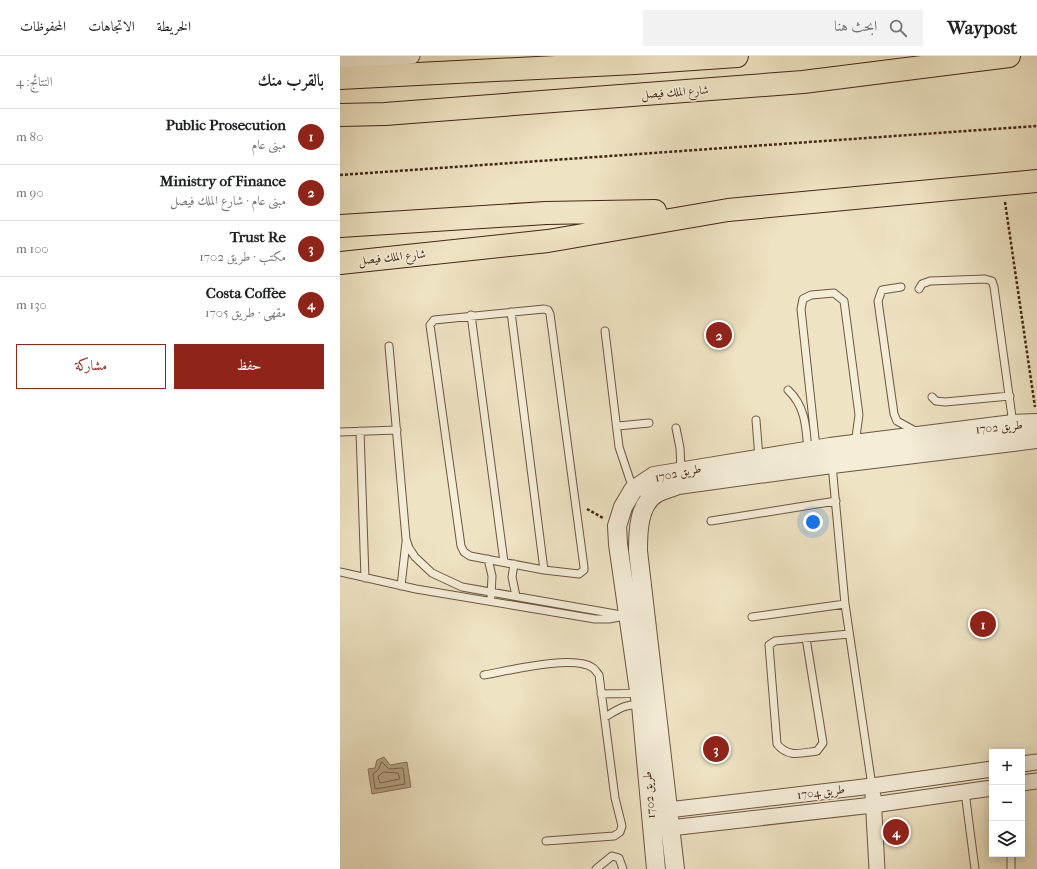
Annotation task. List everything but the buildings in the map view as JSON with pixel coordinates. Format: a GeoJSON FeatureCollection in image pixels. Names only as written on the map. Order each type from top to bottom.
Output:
{"type":"FeatureCollection","features":[{"type":"Feature","properties":{"kind":"highway"},"geometry":{"type":"LineString","coordinates":[[340,78],[727,56]]}},
{"type":"Feature","properties":{"kind":"highway","name":"شارع الملك فيصل"},"geometry":{"type":"LineString","coordinates":[[340,115],[385,114],[802,82],[1009,56]]}},
{"type":"Feature","properties":{"kind":"highway","name":"شارع الملك فيصل"},"geometry":{"type":"LineString","coordinates":[[340,263],[548,240],[728,210],[1037,181]]}},
{"type":"Feature","properties":{"kind":"highway","name":"شارع الملك فيصل"},"geometry":{"type":"LineString","coordinates":[[340,226],[546,213],[728,210]]}},
{"type":"Feature","properties":{"kind":"street"},"geometry":{"type":"LineString","coordinates":[[340,63],[412,56]]}},
{"type":"Feature","properties":{"kind":"street","name":"طريق 1702"},"geometry":{"type":"LineString","coordinates":[[658,825],[668,810],[638,551],[638,534],[641,516],[648,502],[656,494],[678,486],[855,444],[1013,424],[1036,419]]}},
{"type":"Feature","properties":{"kind":"street","name":"طريق 1702"},"geometry":{"type":"LineString","coordinates":[[656,869],[658,825],[627,616],[618,544],[617,526],[623,507],[633,490],[654,476],[759,458],[1037,439]]}},
{"type":"Feature","properties":{"kind":"street"},"geometry":{"type":"LineString","coordinates":[[627,616],[645,613]]}},
{"type":"Feature","properties":{"kind":"street"},"geometry":{"type":"LineString","coordinates":[[1025,764],[1037,762]]}},
{"type":"Feature","properties":{"kind":"street","name":"طريق 1704"},"geometry":{"type":"LineString","coordinates":[[668,810],[872,786],[989,769]]}},
{"type":"Feature","properties":{"kind":"street"},"geometry":{"type":"LineString","coordinates":[[1025,783],[1037,781]]}},
{"type":"Feature","properties":{"kind":"street"},"geometry":{"type":"LineString","coordinates":[[872,786],[876,869]]}},
{"type":"Feature","properties":{"kind":"street","name":"طريق 1704"},"geometry":{"type":"LineString","coordinates":[[658,825],[873,805],[989,788]]}},
{"type":"Feature","properties":{"kind":"street","name":"طريق 1702"},"geometry":{"type":"LineString","coordinates":[[658,825],[675,869]]}},
{"type":"Feature","properties":{"kind":"lane"},"geometry":{"type":"LineString","coordinates":[[919,289],[922,284],[930,281],[985,278],[992,281],[1013,424]]}},
{"type":"Feature","properties":{"kind":"lane"},"geometry":{"type":"LineString","coordinates":[[901,287],[885,288],[878,297],[894,414],[897,421],[923,436]]}},
{"type":"Feature","properties":{"kind":"lane"},"geometry":{"type":"LineString","coordinates":[[855,444],[859,415],[845,306],[842,298],[834,293],[807,296],[801,304],[812,402],[821,453],[836,501],[845,604],[872,786]]}},
{"type":"Feature","properties":{"kind":"lane"},"geometry":{"type":"LineString","coordinates":[[544,309],[548,310],[550,314],[584,570],[576,574],[544,570],[466,554],[461,546],[430,325],[434,320],[470,315],[544,309]]}},
{"type":"Feature","properties":{"kind":"lane"},"geometry":{"type":"LineString","coordinates":[[511,312],[544,570]]}},
{"type":"Feature","properties":{"kind":"lane"},"geometry":{"type":"LineString","coordinates":[[470,315],[504,562]]}},
{"type":"Feature","properties":{"kind":"lane"},"geometry":{"type":"LineString","coordinates":[[605,331],[618,426],[619,447],[633,490]]}},
{"type":"Feature","properties":{"kind":"lane"},"geometry":{"type":"LineString","coordinates":[[389,346],[406,539],[401,586]]}},
{"type":"Feature","properties":{"kind":"lane"},"geometry":{"type":"LineString","coordinates":[[788,390],[800,405],[821,453]]}},
{"type":"Feature","properties":{"kind":"lane"},"geometry":{"type":"LineString","coordinates":[[932,397],[936,401],[945,402],[1010,396]]}},
{"type":"Feature","properties":{"kind":"lane"},"geometry":{"type":"LineString","coordinates":[[800,405],[812,402]]}},
{"type":"Feature","properties":{"kind":"lane"},"geometry":{"type":"LineString","coordinates":[[756,420],[759,458]]}},
{"type":"Feature","properties":{"kind":"lane"},"geometry":{"type":"LineString","coordinates":[[618,426],[649,423]]}},
{"type":"Feature","properties":{"kind":"lane"},"geometry":{"type":"LineString","coordinates":[[676,428],[680,448],[681,471]]}},
{"type":"Feature","properties":{"kind":"lane"},"geometry":{"type":"LineString","coordinates":[[340,432],[397,430]]}},
{"type":"Feature","properties":{"kind":"lane"},"geometry":{"type":"LineString","coordinates":[[360,431],[365,578]]}},
{"type":"Feature","properties":{"kind":"lane"},"geometry":{"type":"LineString","coordinates":[[711,521],[836,501]]}},
{"type":"Feature","properties":{"kind":"lane"},"geometry":{"type":"LineString","coordinates":[[406,539],[409,548],[415,557],[432,573],[462,587],[627,616]]}},
{"type":"Feature","properties":{"kind":"lane"},"geometry":{"type":"LineString","coordinates":[[488,559],[492,576],[492,593],[490,602]]}},
{"type":"Feature","properties":{"kind":"lane"},"geometry":{"type":"LineString","coordinates":[[514,564],[512,577],[516,596]]}},
{"type":"Feature","properties":{"kind":"lane"},"geometry":{"type":"LineString","coordinates":[[340,572],[401,586],[595,619],[609,620],[627,616]]}},
{"type":"Feature","properties":{"kind":"lane"},"geometry":{"type":"LineString","coordinates":[[752,617],[845,604]]}},
{"type":"Feature","properties":{"kind":"lane"},"geometry":{"type":"LineString","coordinates":[[806,638],[823,743],[817,751],[791,755],[785,753],[777,744],[769,645],[775,640],[849,634]]}},
{"type":"Feature","properties":{"kind":"lane"},"geometry":{"type":"LineString","coordinates":[[484,675],[558,662],[586,665],[594,668],[599,675],[615,798],[622,826],[620,832],[614,836],[546,841]]}},
{"type":"Feature","properties":{"kind":"lane"},"geometry":{"type":"LineString","coordinates":[[601,694],[640,699]]}},
{"type":"Feature","properties":{"kind":"lane"},"geometry":{"type":"LineString","coordinates":[[605,717],[640,699]]}},
{"type":"Feature","properties":{"kind":"lane"},"geometry":{"type":"LineString","coordinates":[[965,792],[975,869]]}},
{"type":"Feature","properties":{"kind":"lane"},"geometry":{"type":"LineString","coordinates":[[596,869],[612,856],[619,858],[623,869]]}},
{"type":"Feature","properties":{"kind":"lane"},"geometry":{"type":"LineString","coordinates":[[1011,857],[1011,869]]}},
{"type":"Feature","properties":{"kind":"path"},"geometry":{"type":"LineString","coordinates":[[340,175],[1037,126]]}},
{"type":"Feature","properties":{"kind":"path"},"geometry":{"type":"LineString","coordinates":[[1002,184],[1036,419]]}},
{"type":"Feature","properties":{"kind":"path"},"geometry":{"type":"LineString","coordinates":[[576,502],[617,526]]}},
{"type":"Feature","properties":{"kind":"water"},"geometry":{"type":"Polygon","coordinates":[[[384,757],[390,765],[407,762],[411,787],[372,794],[368,769],[375,768],[377,760],[384,757]]]}},
{"type":"Feature","properties":{"kind":"place","name":"Ministry of Finance"},"geometry":{"type":"Point","coordinates":[719,335]}},
{"type":"Feature","properties":{"kind":"place","name":"Public Prosecution"},"geometry":{"type":"Point","coordinates":[983,624]}},
{"type":"Feature","properties":{"kind":"place","name":"Trust Re"},"geometry":{"type":"Point","coordinates":[716,749]}},
{"type":"Feature","properties":{"kind":"place","name":"Costa Coffee"},"geometry":{"type":"Point","coordinates":[896,832]}}]}
